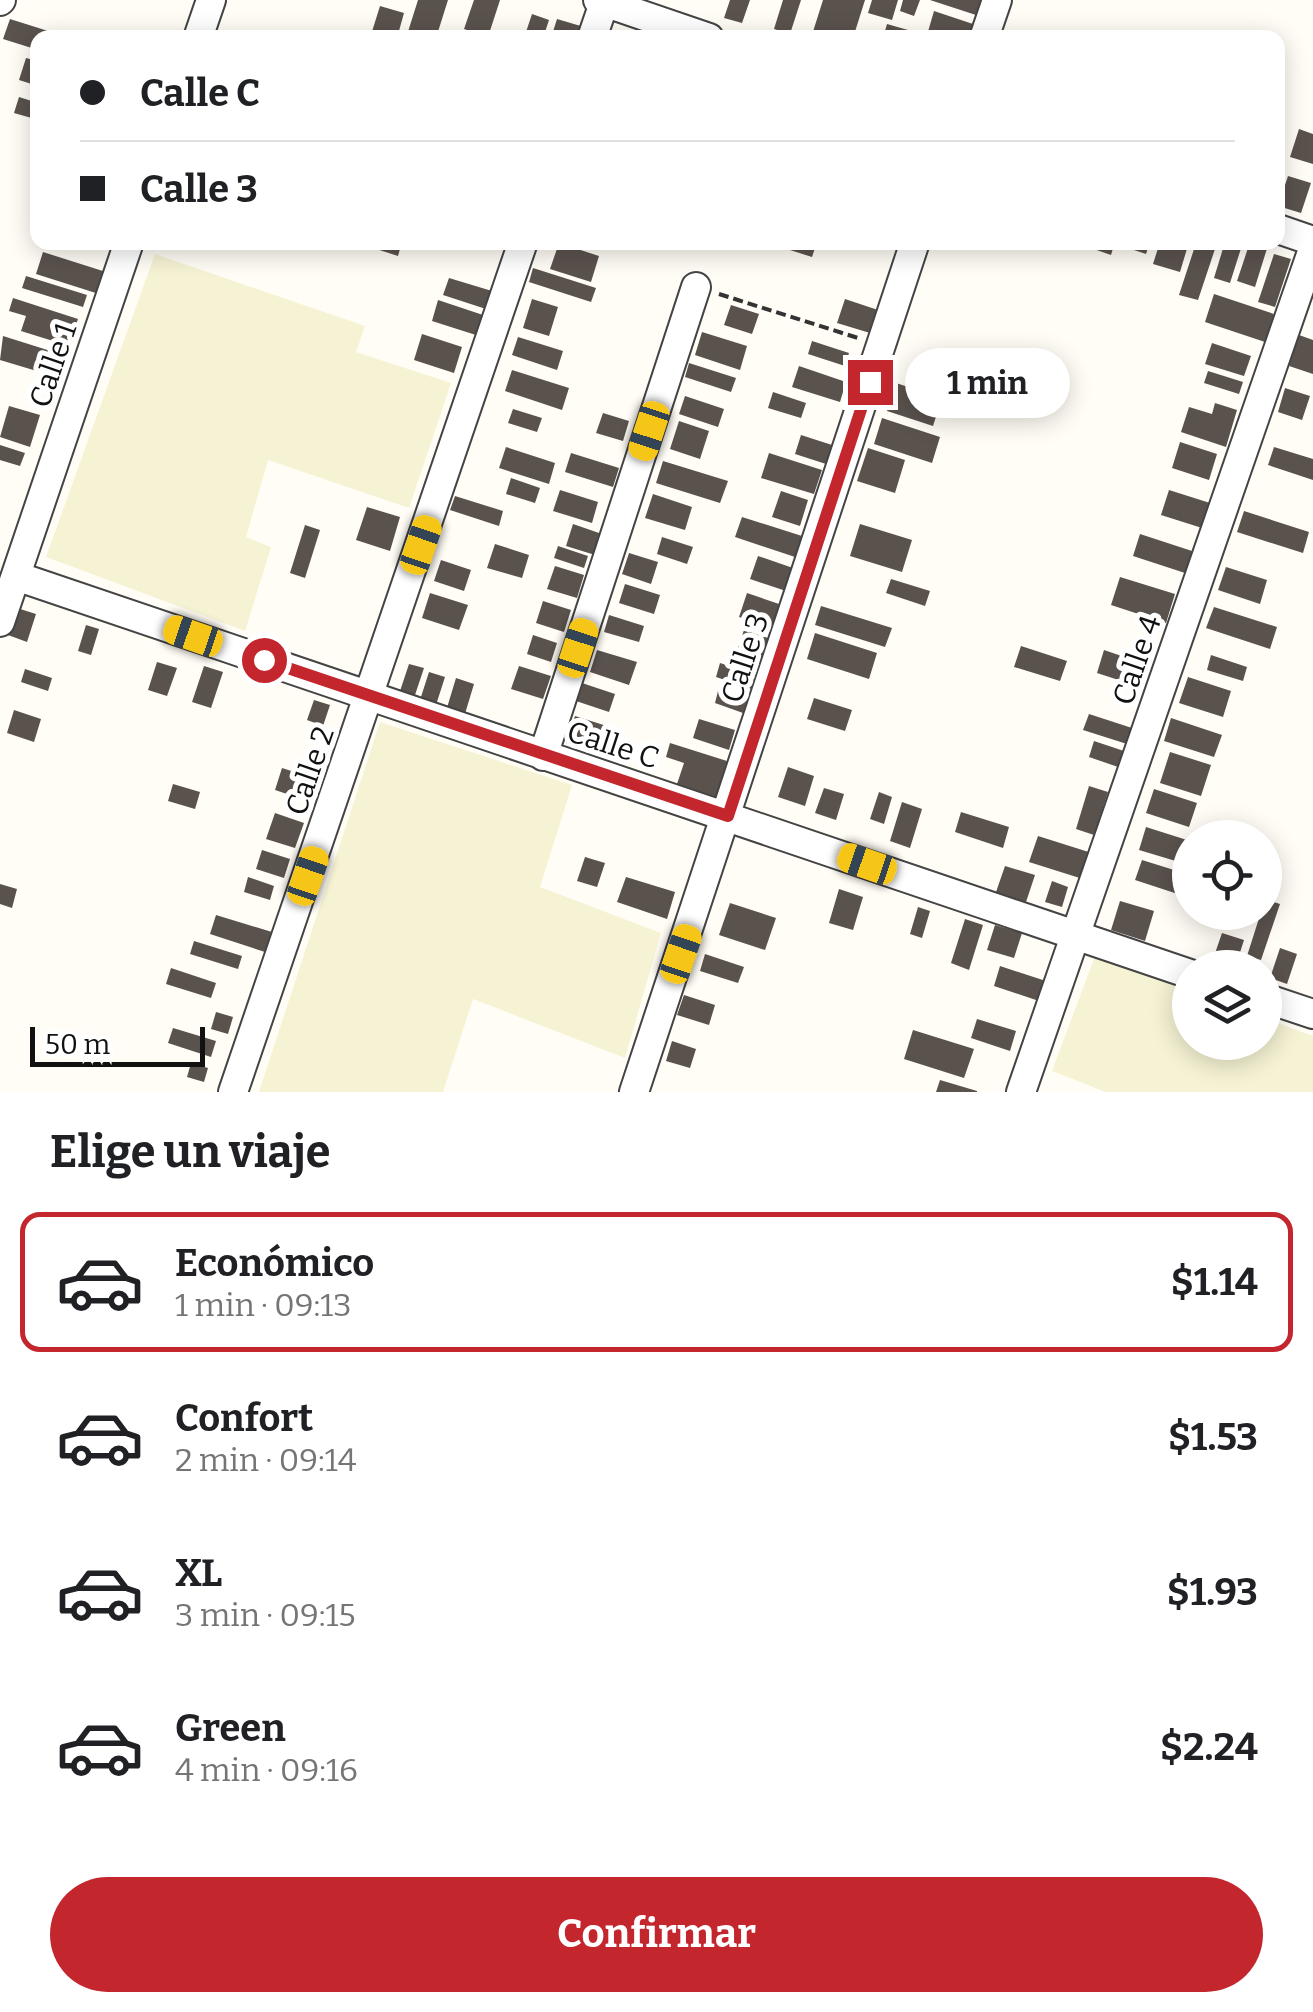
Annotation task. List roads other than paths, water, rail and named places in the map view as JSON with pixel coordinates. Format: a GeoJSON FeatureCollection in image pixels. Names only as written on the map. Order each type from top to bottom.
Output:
{"type":"FeatureCollection","features":[{"type":"Feature","properties":{"kind":"street"},"geometry":{"type":"LineString","coordinates":[[201,30],[210,0]]}},
{"type":"Feature","properties":{"kind":"street"},"geometry":{"type":"LineString","coordinates":[[987,30],[997,0]]}},
{"type":"Feature","properties":{"kind":"street"},"geometry":{"type":"LineString","coordinates":[[594,30],[602,1],[686,30]]}},
{"type":"Feature","properties":{"kind":"street"},"geometry":{"type":"LineString","coordinates":[[1285,231],[1313,241]]}},
{"type":"Feature","properties":{"kind":"street","name":"Calle 4"},"geometry":{"type":"LineString","coordinates":[[1021,1092],[1313,249]]}},
{"type":"Feature","properties":{"kind":"street","name":"Calle 1"},"geometry":{"type":"LineString","coordinates":[[0,622],[126,250]]}},
{"type":"Feature","properties":{"kind":"street","name":"Calle 2"},"geometry":{"type":"LineString","coordinates":[[234,1092],[520,250]]}},
{"type":"Feature","properties":{"kind":"street","name":"Calle 3"},"geometry":{"type":"LineString","coordinates":[[634,1092],[912,250]]}},
{"type":"Feature","properties":{"kind":"street"},"geometry":{"type":"LineString","coordinates":[[543,756],[696,286]]}},
{"type":"Feature","properties":{"kind":"street","name":"Calle C"},"geometry":{"type":"LineString","coordinates":[[16,576],[1172,968]]}},
{"type":"Feature","properties":{"kind":"street"},"geometry":{"type":"LineString","coordinates":[[1282,1004],[1313,1014]]}}]}
